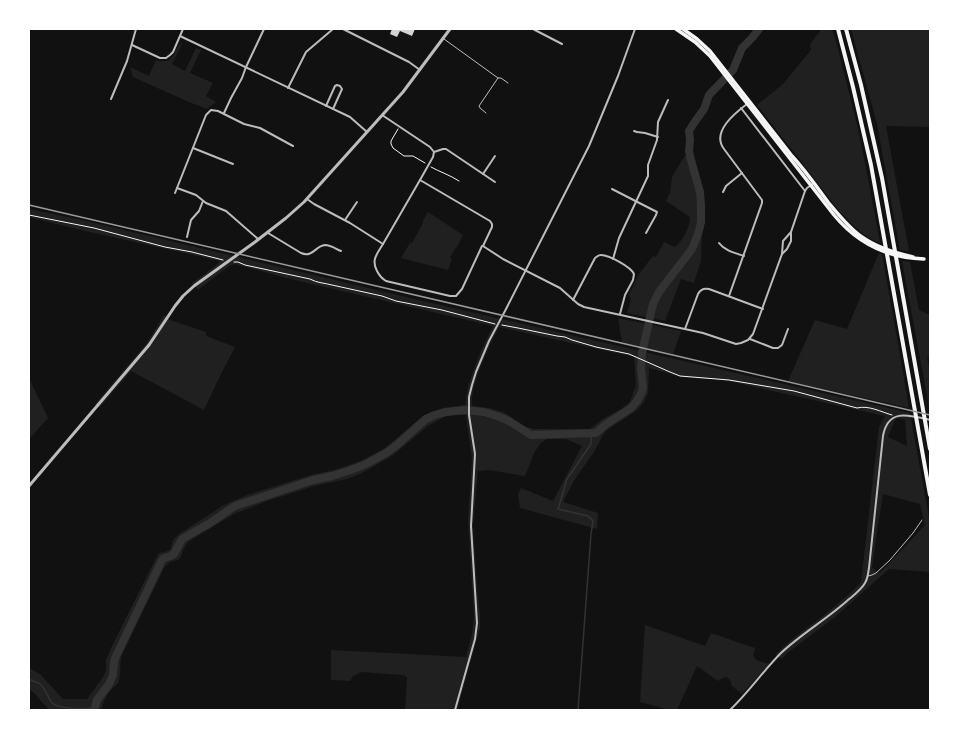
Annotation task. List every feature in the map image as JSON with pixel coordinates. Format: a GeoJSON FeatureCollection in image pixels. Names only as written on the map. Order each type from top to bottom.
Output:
{"type":"FeatureCollection","features":[{"type":"Feature","properties":{"kind":"highway"},"geometry":{"type":"LineString","coordinates":[[838,29],[850,72],[873,174],[930,495]]}},
{"type":"Feature","properties":{"kind":"highway"},"geometry":{"type":"LineString","coordinates":[[846,29],[870,122],[885,194],[930,449]]}},
{"type":"Feature","properties":{"kind":"main road"},"geometry":{"type":"LineString","coordinates":[[676,29],[700,46],[726,74]]}},
{"type":"Feature","properties":{"kind":"main road"},"geometry":{"type":"LineString","coordinates":[[683,29],[704,45],[792,156],[812,184],[844,221],[861,237],[884,249],[930,260]]}},
{"type":"Feature","properties":{"kind":"street"},"geometry":{"type":"LineString","coordinates":[[111,99],[125,66],[136,29]]}},
{"type":"Feature","properties":{"kind":"street"},"geometry":{"type":"LineString","coordinates":[[132,45],[160,58],[166,58],[172,54],[183,29]]}},
{"type":"Feature","properties":{"kind":"street"},"geometry":{"type":"LineString","coordinates":[[224,113],[230,98],[238,87],[264,29]]}},
{"type":"Feature","properties":{"kind":"street"},"geometry":{"type":"LineString","coordinates":[[288,88],[306,52],[333,29]]}},
{"type":"Feature","properties":{"kind":"street"},"geometry":{"type":"LineString","coordinates":[[343,29],[409,62],[420,70]]}},
{"type":"Feature","properties":{"kind":"street"},"geometry":{"type":"LineString","coordinates":[[29,486],[146,348],[180,299],[194,286],[290,215],[307,199],[403,92],[450,29]]}},
{"type":"Feature","properties":{"kind":"street"},"geometry":{"type":"LineString","coordinates":[[533,29],[562,44]]}},
{"type":"Feature","properties":{"kind":"street"},"geometry":{"type":"LineString","coordinates":[[455,710],[475,639],[477,623],[471,526],[475,454],[469,415],[471,389],[476,372],[497,324],[586,151],[615,84],[635,29]]}},
{"type":"Feature","properties":{"kind":"street"},"geometry":{"type":"LineString","coordinates":[[180,36],[350,117],[368,132]]}},
{"type":"Feature","properties":{"kind":"street"},"geometry":{"type":"LineString","coordinates":[[326,106],[335,87],[337,85],[340,86],[342,89],[333,109]]}},
{"type":"Feature","properties":{"kind":"street"},"geometry":{"type":"LineString","coordinates":[[613,259],[619,238],[648,176],[648,165],[658,138],[658,123],[668,100]]}},
{"type":"Feature","properties":{"kind":"street"},"geometry":{"type":"LineString","coordinates":[[729,296],[762,202],[722,147],[720,141],[726,122],[741,108],[749,103]]}},
{"type":"Feature","properties":{"kind":"street"},"geometry":{"type":"LineString","coordinates":[[741,108],[805,191]]}},
{"type":"Feature","properties":{"kind":"street"},"geometry":{"type":"LineString","coordinates":[[175,193],[208,112],[218,110],[244,124],[261,129],[293,146]]}},
{"type":"Feature","properties":{"kind":"street"},"geometry":{"type":"LineString","coordinates":[[382,115],[430,147],[434,152]]}},
{"type":"Feature","properties":{"kind":"street"},"geometry":{"type":"LineString","coordinates":[[634,131],[658,138]]}},
{"type":"Feature","properties":{"kind":"street"},"geometry":{"type":"LineString","coordinates":[[193,148],[233,164]]}},
{"type":"Feature","properties":{"kind":"street"},"geometry":{"type":"LineString","coordinates":[[434,152],[446,149],[495,182]]}},
{"type":"Feature","properties":{"kind":"street"},"geometry":{"type":"LineString","coordinates":[[420,180],[490,221],[492,225],[462,289],[458,295],[452,297],[384,280],[378,273],[374,262],[434,155],[434,152]]}},
{"type":"Feature","properties":{"kind":"street"},"geometry":{"type":"LineString","coordinates":[[483,174],[494,156]]}},
{"type":"Feature","properties":{"kind":"street"},"geometry":{"type":"LineString","coordinates":[[723,192],[727,184],[742,173]]}},
{"type":"Feature","properties":{"kind":"street"},"geometry":{"type":"LineString","coordinates":[[482,246],[503,259],[560,288],[578,304],[584,307],[707,334],[736,344],[750,339],[763,309],[782,254],[783,241],[790,232],[805,191],[812,184]]}},
{"type":"Feature","properties":{"kind":"street"},"geometry":{"type":"LineString","coordinates":[[177,188],[197,196],[203,201],[226,211],[258,239]]}},
{"type":"Feature","properties":{"kind":"street"},"geometry":{"type":"LineString","coordinates":[[612,189],[657,213],[646,232]]}},
{"type":"Feature","properties":{"kind":"street"},"geometry":{"type":"LineString","coordinates":[[307,199],[345,220],[383,244]]}},
{"type":"Feature","properties":{"kind":"street"},"geometry":{"type":"LineString","coordinates":[[187,237],[191,220],[199,211],[203,201]]}},
{"type":"Feature","properties":{"kind":"street"},"geometry":{"type":"LineString","coordinates":[[345,220],[357,202]]}},
{"type":"Feature","properties":{"kind":"street"},"geometry":{"type":"LineString","coordinates":[[267,232],[305,255],[325,245],[341,251]]}},
{"type":"Feature","properties":{"kind":"street"},"geometry":{"type":"LineString","coordinates":[[782,254],[789,246],[791,241],[790,232]]}},
{"type":"Feature","properties":{"kind":"street"},"geometry":{"type":"LineString","coordinates":[[719,243],[727,250],[744,256]]}},
{"type":"Feature","properties":{"kind":"street"},"geometry":{"type":"LineString","coordinates":[[573,300],[597,256],[601,255],[613,259],[633,271],[634,276],[620,315]]}},
{"type":"Feature","properties":{"kind":"street"},"geometry":{"type":"LineString","coordinates":[[685,329],[698,294],[700,291],[706,289],[763,309]]}},
{"type":"Feature","properties":{"kind":"street"},"geometry":{"type":"LineString","coordinates":[[750,339],[773,348],[778,348],[782,345],[788,328]]}},
{"type":"Feature","properties":{"kind":"street"},"geometry":{"type":"LineString","coordinates":[[730,710],[780,654],[844,604],[862,587],[868,576],[883,436],[887,424],[896,416],[906,415],[930,420]]}},
{"type":"Feature","properties":{"kind":"lane"},"geometry":{"type":"LineString","coordinates":[[443,39],[498,78],[508,83]]}},
{"type":"Feature","properties":{"kind":"lane"},"geometry":{"type":"LineString","coordinates":[[486,113],[479,106],[498,78]]}},
{"type":"Feature","properties":{"kind":"lane"},"geometry":{"type":"LineString","coordinates":[[868,576],[876,573],[890,560],[922,520]]}},
{"type":"Feature","properties":{"kind":"path"},"geometry":{"type":"LineString","coordinates":[[399,127],[390,143],[393,148],[404,156],[413,156],[459,181]]}},
{"type":"Feature","properties":{"kind":"path"},"geometry":{"type":"LineString","coordinates":[[29,215],[94,228],[158,245],[324,282],[497,324],[565,337],[596,347],[630,354],[680,376],[729,380],[794,391],[857,408],[863,406],[896,416]]}},
{"type":"Feature","properties":{"kind":"shaded area"},"geometry":{"type":"Polygon","coordinates":[[[820,29],[832,29],[836,41],[858,129],[880,243],[859,231],[839,210],[757,105],[783,84],[811,50],[810,44],[820,29]]]}},
{"type":"Feature","properties":{"kind":"shaded area"},"geometry":{"type":"Polygon","coordinates":[[[851,29],[930,29],[930,127],[886,126],[909,251],[900,250],[877,124],[851,29]]]}},
{"type":"Feature","properties":{"kind":"shaded area"},"geometry":{"type":"Polygon","coordinates":[[[183,42],[172,64],[185,71],[196,48],[201,50],[190,73],[213,83],[206,96],[216,102],[207,109],[133,77],[130,67],[149,76],[156,60],[168,61],[171,59],[183,42]]]}},
{"type":"Feature","properties":{"kind":"shaded area"},"geometry":{"type":"Polygon","coordinates":[[[693,155],[703,196],[701,260],[694,283],[681,279],[665,321],[627,313],[631,299],[629,295],[639,274],[653,256],[656,257],[664,242],[675,247],[681,241],[687,229],[690,217],[666,201],[670,193],[672,177],[679,165],[685,156],[693,155]]]}},
{"type":"Feature","properties":{"kind":"shaded area"},"geometry":{"type":"Polygon","coordinates":[[[29,209],[82,220],[423,301],[910,413],[930,523],[930,572],[889,569],[835,617],[786,654],[782,659],[775,655],[790,641],[833,608],[861,582],[879,427],[885,416],[723,380],[681,377],[649,368],[648,393],[644,402],[636,411],[607,430],[575,479],[563,502],[598,513],[597,529],[520,508],[518,495],[521,488],[553,501],[582,446],[566,439],[547,439],[541,443],[535,451],[525,476],[489,470],[478,471],[473,525],[480,628],[457,710],[405,710],[407,677],[402,675],[361,672],[353,676],[350,681],[331,680],[331,650],[466,657],[472,634],[474,617],[468,520],[472,460],[466,415],[444,417],[428,426],[392,456],[360,474],[347,479],[314,486],[264,502],[234,514],[188,542],[181,557],[178,560],[170,562],[164,568],[121,657],[118,683],[111,690],[101,710],[49,710],[29,689],[29,668],[40,674],[63,699],[87,699],[106,671],[106,660],[111,648],[156,558],[159,553],[170,550],[173,540],[179,534],[224,505],[247,495],[361,461],[385,448],[424,415],[442,408],[465,405],[468,386],[480,353],[493,326],[290,279],[235,264],[229,266],[198,290],[192,283],[220,261],[29,217],[29,209]],[[499,327],[477,377],[472,397],[472,406],[489,408],[503,412],[526,427],[535,429],[590,429],[601,420],[621,409],[630,402],[636,385],[634,357],[499,327]],[[897,418],[888,437],[907,446],[905,420],[897,418]],[[883,494],[872,568],[880,573],[925,525],[920,504],[883,494]]]}},
{"type":"Feature","properties":{"kind":"shaded area"},"geometry":{"type":"Polygon","coordinates":[[[428,212],[463,235],[450,258],[452,259],[448,270],[401,258],[410,243],[412,243],[428,212]]]}},
{"type":"Feature","properties":{"kind":"shaded area"},"geometry":{"type":"Polygon","coordinates":[[[879,253],[882,254],[909,408],[788,381],[815,320],[847,329],[879,253]]]}},
{"type":"Feature","properties":{"kind":"shaded area"},"geometry":{"type":"Polygon","coordinates":[[[902,261],[910,262],[919,310],[930,315],[930,358],[927,357],[930,373],[930,412],[902,261]]]}},
{"type":"Feature","properties":{"kind":"shaded area"},"geometry":{"type":"Polygon","coordinates":[[[164,315],[170,320],[206,332],[206,336],[235,347],[204,410],[131,371],[99,408],[95,404],[147,343],[164,315]]]}},
{"type":"Feature","properties":{"kind":"shaded area"},"geometry":{"type":"Polygon","coordinates":[[[618,318],[681,331],[673,354],[622,342],[618,318]]]}},
{"type":"Feature","properties":{"kind":"shaded area"},"geometry":{"type":"Polygon","coordinates":[[[29,378],[48,418],[29,439],[29,378]]]}},
{"type":"Feature","properties":{"kind":"shaded area"},"geometry":{"type":"Polygon","coordinates":[[[645,625],[705,646],[711,633],[755,648],[753,655],[756,660],[769,664],[742,694],[732,686],[730,680],[726,677],[718,681],[697,666],[677,710],[670,710],[640,702],[645,625]]]}},
{"type":"Feature","properties":{"kind":"building"},"geometry":{"type":"Polygon","coordinates":[[[392,29],[415,29],[412,36],[400,31],[397,37],[390,34],[392,29]]]}},
{"type":"Feature","properties":{"kind":"waterway"},"geometry":{"type":"LineString","coordinates":[[95,707],[97,700],[109,684],[113,675],[116,656],[162,560],[174,554],[182,539],[210,523],[235,506],[366,464],[397,445],[426,419],[446,412],[465,410],[484,412],[509,421],[531,435],[596,433],[605,425],[631,408],[642,392],[642,353],[653,304],[659,292],[692,249],[701,222],[700,192],[689,151],[689,131],[704,109],[709,95],[733,70],[742,48],[759,29]]}},
{"type":"Feature","properties":{"kind":"waterway"},"geometry":{"type":"LineString","coordinates":[[578,710],[593,521],[588,516],[558,509],[567,479],[591,444],[591,433]]}},
{"type":"Feature","properties":{"kind":"waterway"},"geometry":{"type":"LineString","coordinates":[[29,679],[39,683],[52,703],[55,705],[73,708],[95,707]]}},
{"type":"Feature","properties":{"kind":"railway"},"geometry":{"type":"LineString","coordinates":[[29,205],[930,415]]}}]}
